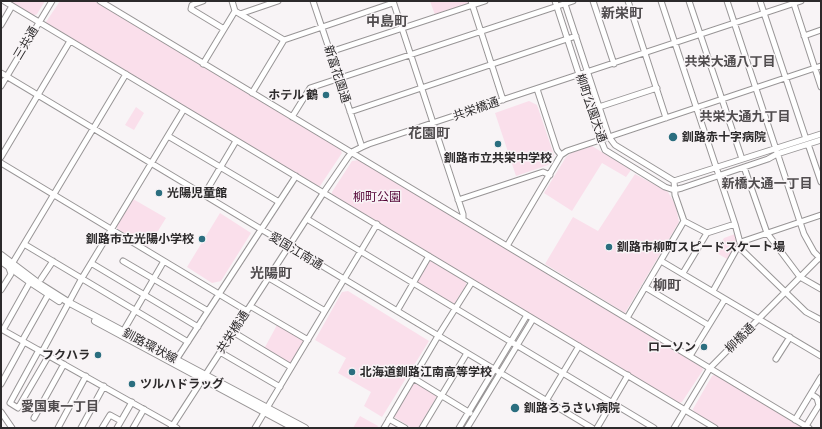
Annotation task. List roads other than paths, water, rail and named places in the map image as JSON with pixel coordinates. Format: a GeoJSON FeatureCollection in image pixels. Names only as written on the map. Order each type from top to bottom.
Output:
{"type":"FeatureCollection","features":[{"type":"Feature","properties":{"kind":"main road","name":"釧路環状線"},"geometry":{"type":"LineString","coordinates":[[1,255],[10,266],[48,295],[266,410],[305,428]]}},
{"type":"Feature","properties":{"kind":"main road","name":"釧路環状線"},"geometry":{"type":"LineString","coordinates":[[1,261],[67,304]]}},
{"type":"Feature","properties":{"kind":"main road","name":"釧路環状線"},"geometry":{"type":"LineString","coordinates":[[122,333],[176,360],[204,377]]}},
{"type":"Feature","properties":{"kind":"main road","name":"釧路環状線"},"geometry":{"type":"LineString","coordinates":[[266,410],[294,428]]}},
{"type":"Feature","properties":{"kind":"street"},"geometry":{"type":"LineString","coordinates":[[4,1],[715,428]]}},
{"type":"Feature","properties":{"kind":"street","name":"三共通"},"geometry":{"type":"LineString","coordinates":[[1,86],[52,1]]}},
{"type":"Feature","properties":{"kind":"street"},"geometry":{"type":"LineString","coordinates":[[100,1],[808,427],[819,405],[817,398],[811,394]]}},
{"type":"Feature","properties":{"kind":"street"},"geometry":{"type":"LineString","coordinates":[[203,1],[192,5],[191,9],[224,29]]}},
{"type":"Feature","properties":{"kind":"street"},"geometry":{"type":"LineString","coordinates":[[232,1],[237,12],[284,40]]}},
{"type":"Feature","properties":{"kind":"street"},"geometry":{"type":"LineString","coordinates":[[203,64],[224,29],[237,12],[278,1]]}},
{"type":"Feature","properties":{"kind":"street","name":"新富花園通"},"geometry":{"type":"LineString","coordinates":[[313,1],[362,147]]}},
{"type":"Feature","properties":{"kind":"street"},"geometry":{"type":"LineString","coordinates":[[330,52],[471,3],[485,1]]}},
{"type":"Feature","properties":{"kind":"street"},"geometry":{"type":"LineString","coordinates":[[292,117],[310,88],[481,32],[556,4],[573,1]]}},
{"type":"Feature","properties":{"kind":"street"},"geometry":{"type":"LineString","coordinates":[[593,1],[614,64]]}},
{"type":"Feature","properties":{"kind":"street"},"geometry":{"type":"LineString","coordinates":[[628,1],[646,52],[666,118]]}},
{"type":"Feature","properties":{"kind":"street"},"geometry":{"type":"LineString","coordinates":[[661,1],[735,224],[742,250],[806,312],[821,320]]}},
{"type":"Feature","properties":{"kind":"street"},"geometry":{"type":"LineString","coordinates":[[689,1],[742,159]]}},
{"type":"Feature","properties":{"kind":"street"},"geometry":{"type":"LineString","coordinates":[[727,1],[807,242],[820,258]]}},
{"type":"Feature","properties":{"kind":"street"},"geometry":{"type":"LineString","coordinates":[[760,1],[821,182]]}},
{"type":"Feature","properties":{"kind":"street","name":"共栄橋通"},"geometry":{"type":"LineString","coordinates":[[173,427],[248,308],[352,152],[362,147],[433,123],[614,64],[793,2],[800,1]]}},
{"type":"Feature","properties":{"kind":"street"},"geometry":{"type":"LineString","coordinates":[[252,93],[284,40],[393,2],[463,214],[463,220]]}},
{"type":"Feature","properties":{"kind":"street","name":"柳町公園大通"},"geometry":{"type":"LineString","coordinates":[[564,2],[609,136],[615,145],[674,182]]}},
{"type":"Feature","properties":{"kind":"street"},"geometry":{"type":"LineString","coordinates":[[793,2],[821,87]]}},
{"type":"Feature","properties":{"kind":"street"},"geometry":{"type":"LineString","coordinates":[[471,3],[503,100]]}},
{"type":"Feature","properties":{"kind":"street","name":"柳町公園大通"},"geometry":{"type":"LineString","coordinates":[[556,4],[601,139],[607,152],[665,187],[674,190]]}},
{"type":"Feature","properties":{"kind":"street"},"geometry":{"type":"LineString","coordinates":[[1,25],[12,6]]}},
{"type":"Feature","properties":{"kind":"street"},"geometry":{"type":"LineString","coordinates":[[804,36],[821,30]]}},
{"type":"Feature","properties":{"kind":"street"},"geometry":{"type":"LineString","coordinates":[[350,112],[576,36]]}},
{"type":"Feature","properties":{"kind":"street"},"geometry":{"type":"LineString","coordinates":[[1,157],[70,41]]}},
{"type":"Feature","properties":{"kind":"street"},"geometry":{"type":"LineString","coordinates":[[507,246],[561,156],[567,151],[821,66]]}},
{"type":"Feature","properties":{"kind":"street","name":"愛国江南通"},"geometry":{"type":"LineString","coordinates":[[1,73],[592,428]]}},
{"type":"Feature","properties":{"kind":"street"},"geometry":{"type":"LineString","coordinates":[[1,290],[11,274],[10,266],[126,74]]}},
{"type":"Feature","properties":{"kind":"street"},"geometry":{"type":"LineString","coordinates":[[599,107],[657,88]]}},
{"type":"Feature","properties":{"kind":"street"},"geometry":{"type":"LineString","coordinates":[[537,89],[557,150],[561,156]]}},
{"type":"Feature","properties":{"kind":"street"},"geometry":{"type":"LineString","coordinates":[[49,355],[18,408],[14,406],[10,403],[82,278],[184,108]]}},
{"type":"Feature","properties":{"kind":"street"},"geometry":{"type":"LineString","coordinates":[[707,234],[684,221],[674,190],[674,182],[742,159],[776,152],[807,141],[821,134]]}},
{"type":"Feature","properties":{"kind":"street"},"geometry":{"type":"LineString","coordinates":[[168,136],[279,202]]}},
{"type":"Feature","properties":{"kind":"street"},"geometry":{"type":"LineString","coordinates":[[807,141],[821,140]]}},
{"type":"Feature","properties":{"kind":"street"},"geometry":{"type":"LineString","coordinates":[[204,195],[236,141]]}},
{"type":"Feature","properties":{"kind":"street"},"geometry":{"type":"LineString","coordinates":[[674,190],[768,159],[776,152]]}},
{"type":"Feature","properties":{"kind":"street"},"geometry":{"type":"LineString","coordinates":[[1,163],[219,294],[308,340]]}},
{"type":"Feature","properties":{"kind":"street"},"geometry":{"type":"LineString","coordinates":[[744,167],[767,233],[800,276],[821,289]]}},
{"type":"Feature","properties":{"kind":"street"},"geometry":{"type":"LineString","coordinates":[[458,200],[543,172],[550,175]]}},
{"type":"Feature","properties":{"kind":"street"},"geometry":{"type":"LineString","coordinates":[[176,360],[296,176]]}},
{"type":"Feature","properties":{"kind":"street"},"geometry":{"type":"LineString","coordinates":[[713,291],[736,250],[741,244],[767,233],[821,215]]}},
{"type":"Feature","properties":{"kind":"street"},"geometry":{"type":"LineString","coordinates":[[306,219],[654,428]]}},
{"type":"Feature","properties":{"kind":"street"},"geometry":{"type":"LineString","coordinates":[[627,318],[684,221]]}},
{"type":"Feature","properties":{"kind":"street"},"geometry":{"type":"LineString","coordinates":[[255,428],[361,252],[376,224]]}},
{"type":"Feature","properties":{"kind":"street"},"geometry":{"type":"LineString","coordinates":[[683,273],[707,234],[735,224]]}},
{"type":"Feature","properties":{"kind":"street"},"geometry":{"type":"LineString","coordinates":[[24,244],[188,342]]}},
{"type":"Feature","properties":{"kind":"street"},"geometry":{"type":"LineString","coordinates":[[397,311],[429,256]]}},
{"type":"Feature","properties":{"kind":"street","name":"柳橋通"},"geometry":{"type":"LineString","coordinates":[[674,428],[710,368],[800,276],[820,258]]}},
{"type":"Feature","properties":{"kind":"street"},"geometry":{"type":"LineString","coordinates":[[41,279],[53,261]]}},
{"type":"Feature","properties":{"kind":"street"},"geometry":{"type":"LineString","coordinates":[[123,261],[208,311]]}},
{"type":"Feature","properties":{"kind":"street"},"geometry":{"type":"LineString","coordinates":[[122,333],[164,261]]}},
{"type":"Feature","properties":{"kind":"street"},"geometry":{"type":"LineString","coordinates":[[661,261],[821,356]]}},
{"type":"Feature","properties":{"kind":"street"},"geometry":{"type":"LineString","coordinates":[[91,263],[198,328]]}},
{"type":"Feature","properties":{"kind":"street"},"geometry":{"type":"LineString","coordinates":[[269,278],[325,311]]}},
{"type":"Feature","properties":{"kind":"street"},"geometry":{"type":"LineString","coordinates":[[30,282],[2,329],[132,402],[173,427]]}},
{"type":"Feature","properties":{"kind":"street"},"geometry":{"type":"LineString","coordinates":[[384,428],[438,336],[472,282]]}},
{"type":"Feature","properties":{"kind":"street"},"geometry":{"type":"LineString","coordinates":[[645,287],[708,325]]}},
{"type":"Feature","properties":{"kind":"street"},"geometry":{"type":"LineString","coordinates":[[1,384],[48,295]]}},
{"type":"Feature","properties":{"kind":"street"},"geometry":{"type":"LineString","coordinates":[[690,356],[725,299]]}},
{"type":"Feature","properties":{"kind":"street"},"geometry":{"type":"LineString","coordinates":[[459,428],[527,315]]}},
{"type":"Feature","properties":{"kind":"street"},"geometry":{"type":"LineString","coordinates":[[467,428],[533,319]]}},
{"type":"Feature","properties":{"kind":"street"},"geometry":{"type":"LineString","coordinates":[[233,332],[291,368]]}},
{"type":"Feature","properties":{"kind":"street"},"geometry":{"type":"LineString","coordinates":[[776,359],[790,337]]}},
{"type":"Feature","properties":{"kind":"street"},"geometry":{"type":"LineString","coordinates":[[546,401],[579,346]]}},
{"type":"Feature","properties":{"kind":"street"},"geometry":{"type":"LineString","coordinates":[[220,352],[280,387]]}},
{"type":"Feature","properties":{"kind":"street"},"geometry":{"type":"LineString","coordinates":[[422,428],[467,353]]}},
{"type":"Feature","properties":{"kind":"street"},"geometry":{"type":"LineString","coordinates":[[34,418],[64,364]]}},
{"type":"Feature","properties":{"kind":"street"},"geometry":{"type":"LineString","coordinates":[[597,428],[628,375]]}},
{"type":"Feature","properties":{"kind":"street"},"geometry":{"type":"LineString","coordinates":[[58,428],[86,376]]}},
{"type":"Feature","properties":{"kind":"street"},"geometry":{"type":"LineString","coordinates":[[795,420],[821,377]]}},
{"type":"Feature","properties":{"kind":"street"},"geometry":{"type":"LineString","coordinates":[[413,378],[475,416]]}},
{"type":"Feature","properties":{"kind":"street"},"geometry":{"type":"LineString","coordinates":[[82,428],[104,386]]}},
{"type":"Feature","properties":{"kind":"street"},"geometry":{"type":"LineString","coordinates":[[117,428],[132,402]]}},
{"type":"Feature","properties":{"kind":"street"},"geometry":{"type":"LineString","coordinates":[[133,428],[144,409]]}},
{"type":"Feature","properties":{"kind":"street"},"geometry":{"type":"LineString","coordinates":[[1,412],[12,428]]}},
{"type":"Feature","properties":{"kind":"street"},"geometry":{"type":"LineString","coordinates":[[102,428],[110,415],[121,421]]}},
{"type":"Feature","properties":{"kind":"street"},"geometry":{"type":"LineString","coordinates":[[390,418],[405,428]]}},
{"type":"Feature","properties":{"kind":"place","name":"ホテル 鶴"},"geometry":{"type":"Point","coordinates":[326,95]}},
{"type":"Feature","properties":{"kind":"place","name":"釧路赤十字病院"},"geometry":{"type":"Point","coordinates":[673,137]}},
{"type":"Feature","properties":{"kind":"place","name":"釧路市立共栄中学校"},"geometry":{"type":"Point","coordinates":[498,144]}},
{"type":"Feature","properties":{"kind":"place","name":"光陽児童館"},"geometry":{"type":"Point","coordinates":[159,193]}},
{"type":"Feature","properties":{"kind":"place","name":"釧路市立光陽小学校"},"geometry":{"type":"Point","coordinates":[202,239]}},
{"type":"Feature","properties":{"kind":"place","name":"釧路市柳町スピードスケート場"},"geometry":{"type":"Point","coordinates":[609,247]}},
{"type":"Feature","properties":{"kind":"place","name":"ローソン"},"geometry":{"type":"Point","coordinates":[704,347]}},
{"type":"Feature","properties":{"kind":"place","name":"フクハラ"},"geometry":{"type":"Point","coordinates":[98,355]}},
{"type":"Feature","properties":{"kind":"place","name":"北海道釧路江南高等学校"},"geometry":{"type":"Point","coordinates":[352,372]}},
{"type":"Feature","properties":{"kind":"place","name":"ツルハドラッグ"},"geometry":{"type":"Point","coordinates":[132,384]}},
{"type":"Feature","properties":{"kind":"place","name":"釧路ろうさい病院"},"geometry":{"type":"Point","coordinates":[515,408]}},
{"type":"Feature","properties":{"kind":"district","name":"新栄町"},"geometry":{"type":"Point","coordinates":[622,14]}},
{"type":"Feature","properties":{"kind":"district","name":"中島町"},"geometry":{"type":"Point","coordinates":[387,22]}},
{"type":"Feature","properties":{"kind":"district","name":"共栄大通八丁目"},"geometry":{"type":"Point","coordinates":[730,62]}},
{"type":"Feature","properties":{"kind":"district","name":"共栄大通九丁目"},"geometry":{"type":"Point","coordinates":[745,117]}},
{"type":"Feature","properties":{"kind":"district","name":"花園町"},"geometry":{"type":"Point","coordinates":[429,134]}},
{"type":"Feature","properties":{"kind":"district","name":"新橋大通一丁目"},"geometry":{"type":"Point","coordinates":[767,184]}},
{"type":"Feature","properties":{"kind":"district","name":"光陽町"},"geometry":{"type":"Point","coordinates":[271,274]}},
{"type":"Feature","properties":{"kind":"district","name":"柳町"},"geometry":{"type":"Point","coordinates":[667,286]}},
{"type":"Feature","properties":{"kind":"district","name":"愛国東一丁目"},"geometry":{"type":"Point","coordinates":[60,407]}},
{"type":"Feature","properties":{"kind":"park label","name":"柳町公園"},"geometry":{"type":"Point","coordinates":[377,197]}}]}
